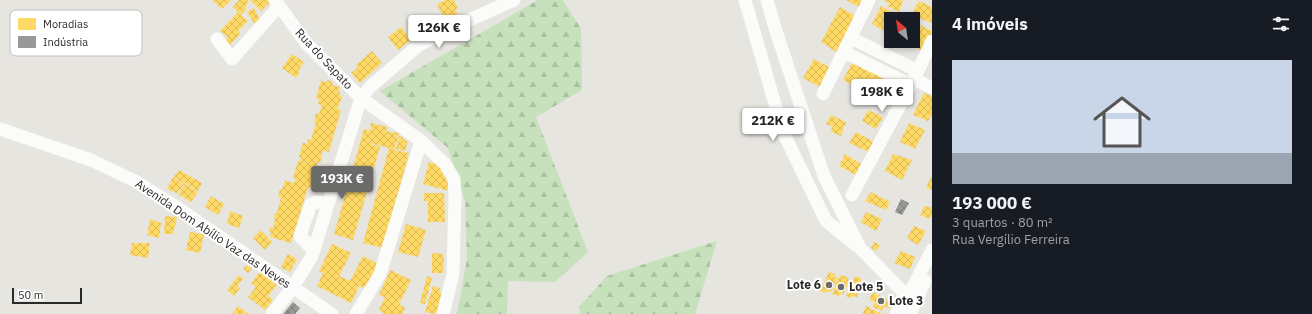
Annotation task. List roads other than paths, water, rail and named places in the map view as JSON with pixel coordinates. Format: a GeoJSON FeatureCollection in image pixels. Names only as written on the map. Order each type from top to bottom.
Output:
{"type":"FeatureCollection","features":[{"type":"Feature","properties":{"kind":"street"},"geometry":{"type":"LineString","coordinates":[[272,314],[293,287],[312,256],[361,98],[370,87],[419,45],[449,29],[514,0]]}},
{"type":"Feature","properties":{"kind":"street"},"geometry":{"type":"LineString","coordinates":[[745,0],[783,132],[826,221],[860,248],[907,296]]}},
{"type":"Feature","properties":{"kind":"street"},"geometry":{"type":"LineString","coordinates":[[767,0],[824,176],[860,248]]}},
{"type":"Feature","properties":{"kind":"street"},"geometry":{"type":"LineString","coordinates":[[823,94],[869,0]]}},
{"type":"Feature","properties":{"kind":"street"},"geometry":{"type":"LineString","coordinates":[[217,40],[232,59],[277,3]]}},
{"type":"Feature","properties":{"kind":"street","name":"Rua do Sapato"},"geometry":{"type":"LineString","coordinates":[[277,3],[306,43],[361,98],[421,141],[445,164],[454,179],[453,274],[444,314]]}},
{"type":"Feature","properties":{"kind":"street"},"geometry":{"type":"LineString","coordinates":[[851,38],[932,88]]}},
{"type":"Feature","properties":{"kind":"street"},"geometry":{"type":"LineString","coordinates":[[852,195],[932,41]]}},
{"type":"Feature","properties":{"kind":"street"},"geometry":{"type":"LineString","coordinates":[[844,52],[914,78]]}},
{"type":"Feature","properties":{"kind":"street","name":"Avenida Dom Abílio Vaz das Neves"},"geometry":{"type":"LineString","coordinates":[[0,129],[91,160],[135,181],[178,208],[332,314]]}},
{"type":"Feature","properties":{"kind":"street"},"geometry":{"type":"LineString","coordinates":[[356,314],[380,274],[421,141]]}},
{"type":"Feature","properties":{"kind":"street"},"geometry":{"type":"LineString","coordinates":[[896,314],[914,285],[932,250]]}},
{"type":"Feature","properties":{"kind":"street"},"geometry":{"type":"LineString","coordinates":[[910,314],[932,267]]}},
{"type":"Feature","properties":{"kind":"place","name":"Lote 6"},"geometry":{"type":"Point","coordinates":[829,285]}},
{"type":"Feature","properties":{"kind":"place","name":"Lote 5"},"geometry":{"type":"Point","coordinates":[841,287]}},
{"type":"Feature","properties":{"kind":"place","name":"Lote 3"},"geometry":{"type":"Point","coordinates":[881,301]}}]}
